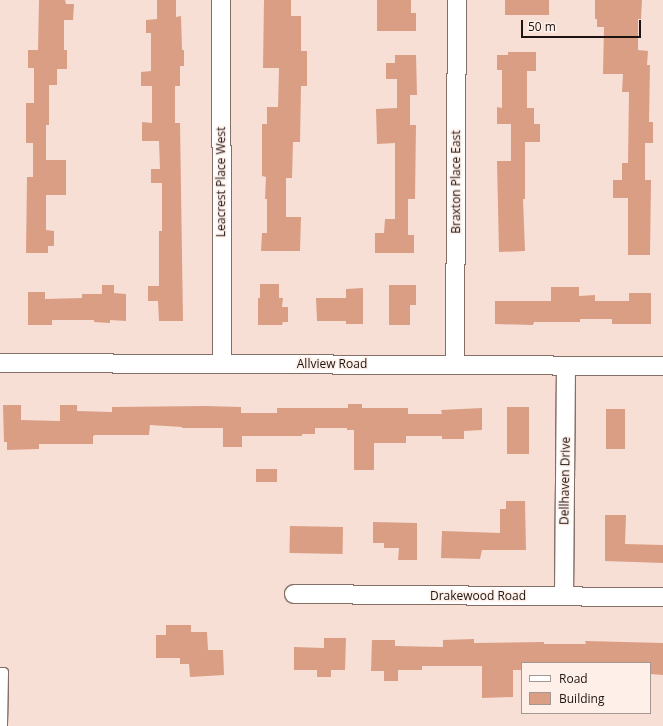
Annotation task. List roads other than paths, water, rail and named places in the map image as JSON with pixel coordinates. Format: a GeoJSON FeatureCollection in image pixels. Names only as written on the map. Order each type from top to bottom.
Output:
{"type":"FeatureCollection","features":[{"type":"Feature","properties":{"kind":"street","name":"Leacrest Place West"},"geometry":{"type":"LineString","coordinates":[[221,0],[222,364]]}},
{"type":"Feature","properties":{"kind":"street","name":"Braxton Place East"},"geometry":{"type":"LineString","coordinates":[[455,364],[457,0]]}},
{"type":"Feature","properties":{"kind":"street","name":"Allview Road"},"geometry":{"type":"LineString","coordinates":[[0,363],[663,366]]}},
{"type":"Feature","properties":{"kind":"street","name":"Dellhaven Drive"},"geometry":{"type":"LineString","coordinates":[[564,596],[566,366]]}},
{"type":"Feature","properties":{"kind":"street","name":"Drakewood Road"},"geometry":{"type":"LineString","coordinates":[[294,594],[663,597]]}},
{"type":"Feature","properties":{"kind":"lane"},"geometry":{"type":"LineString","coordinates":[[0,672],[3,672],[2,726]]}}]}
